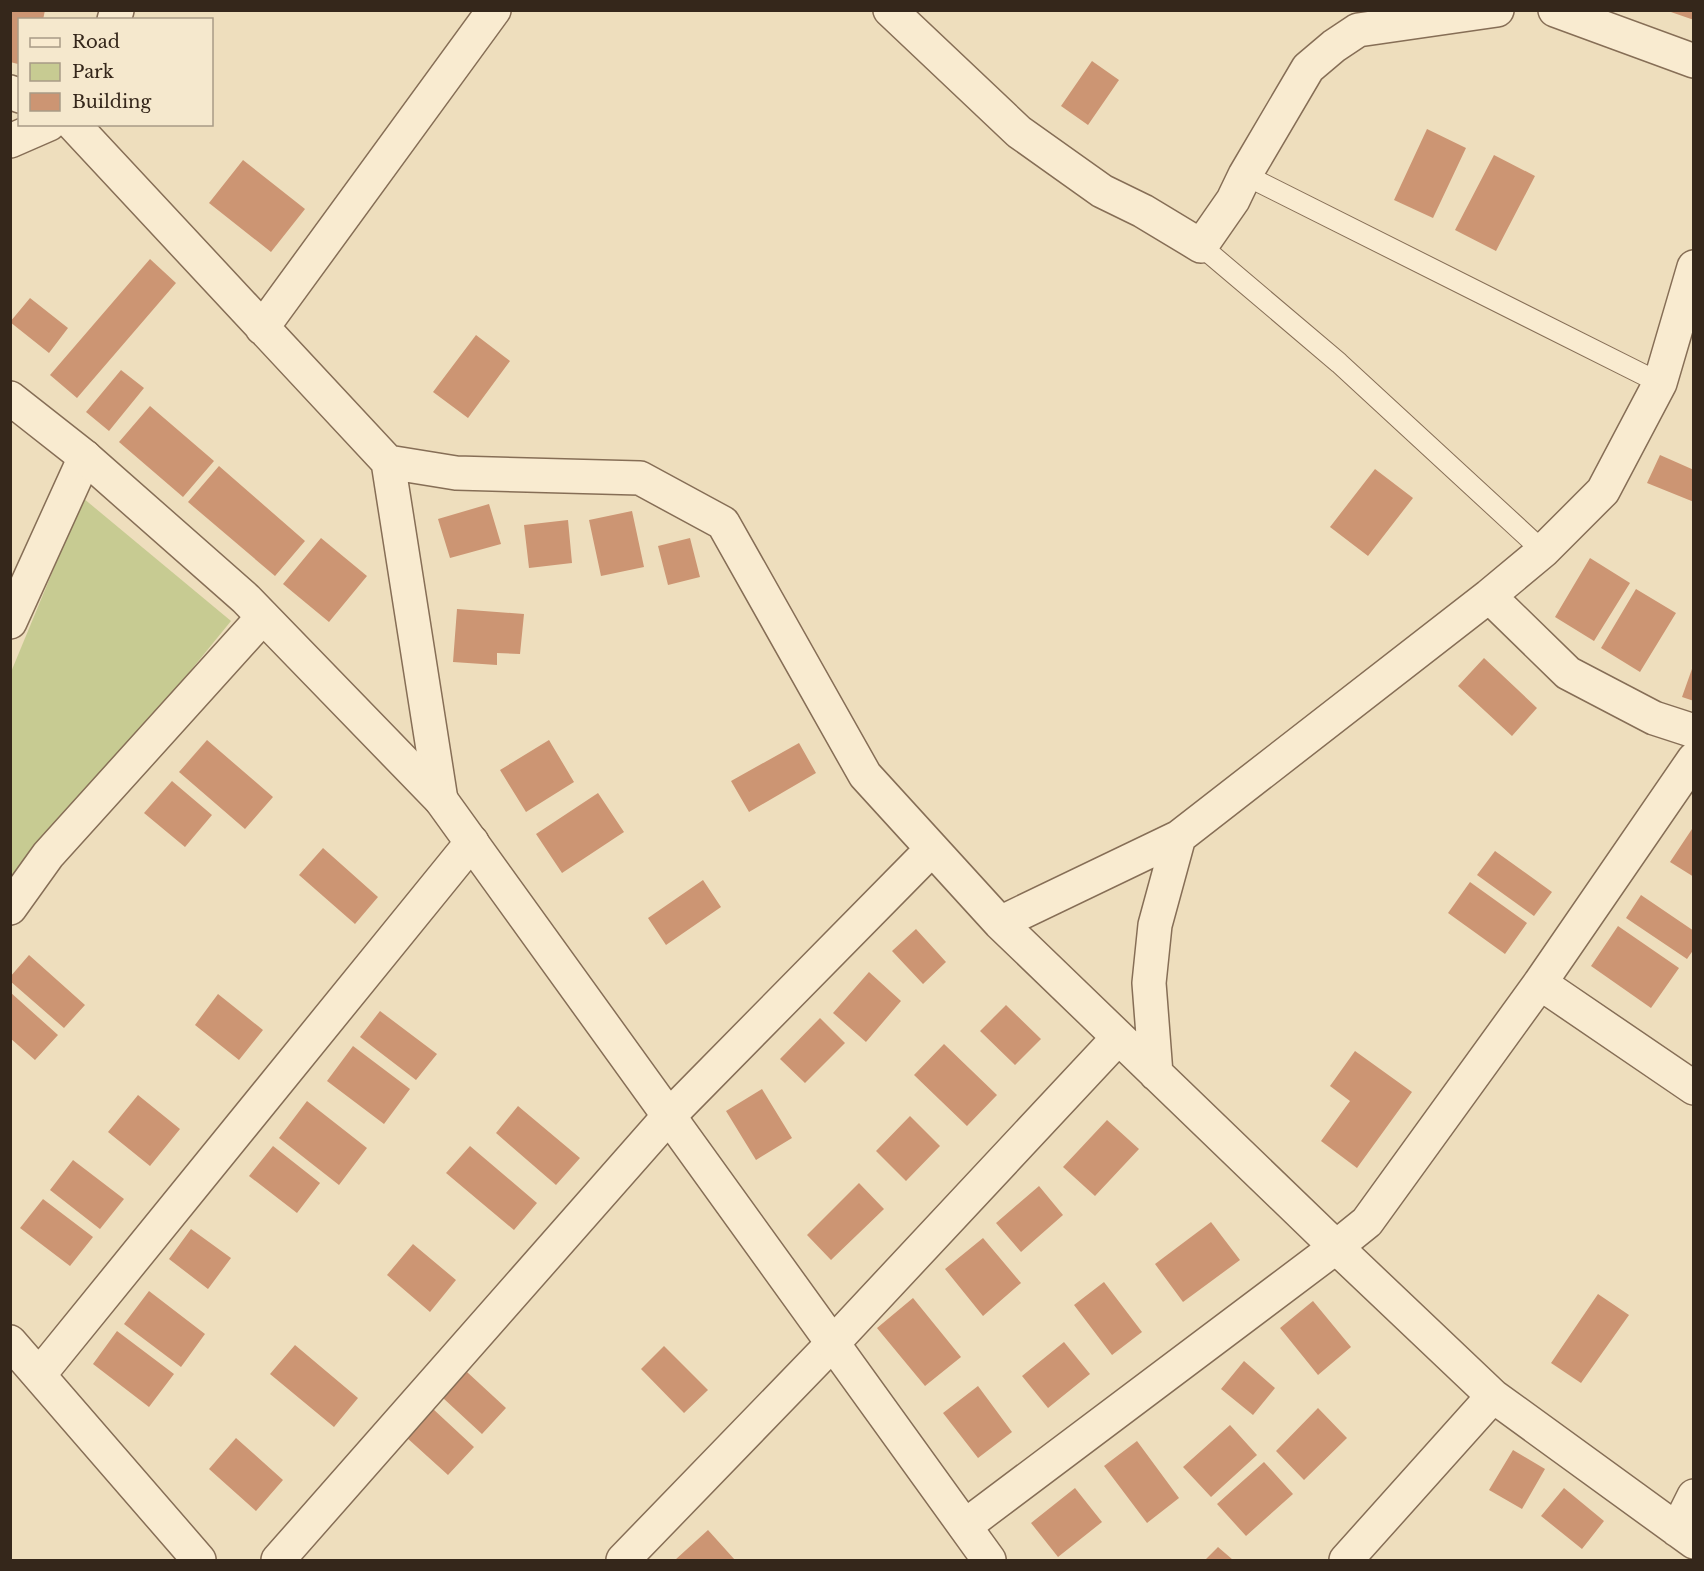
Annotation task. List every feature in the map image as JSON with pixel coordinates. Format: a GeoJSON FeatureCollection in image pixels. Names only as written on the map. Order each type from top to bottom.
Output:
{"type":"FeatureCollection","features":[{"type":"Feature","properties":{"kind":"street"},"geometry":{"type":"LineString","coordinates":[[262,328],[494,10]]}},
{"type":"Feature","properties":{"kind":"street"},"geometry":{"type":"LineString","coordinates":[[890,10],[1019,132],[1102,192],[1143,211],[1202,246],[1233,200],[1245,175],[1308,68],[1342,40],[1358,30],[1497,10]]}},
{"type":"Feature","properties":{"kind":"street"},"geometry":{"type":"LineString","coordinates":[[1555,10],[1694,61]]}},
{"type":"Feature","properties":{"kind":"street"},"geometry":{"type":"LineString","coordinates":[[10,141],[44,126]]}},
{"type":"Feature","properties":{"kind":"street"},"geometry":{"type":"LineString","coordinates":[[75,126],[388,462],[441,800]]}},
{"type":"Feature","properties":{"kind":"street"},"geometry":{"type":"LineString","coordinates":[[1000,923],[1179,837],[1489,596],[1543,551],[1603,491],[1660,383],[1694,267]]}},
{"type":"Feature","properties":{"kind":"street"},"geometry":{"type":"LineString","coordinates":[[10,398],[85,456],[246,599],[441,800],[989,1560]]}},
{"type":"Feature","properties":{"kind":"street"},"geometry":{"type":"LineString","coordinates":[[10,622],[85,456]]}},
{"type":"Feature","properties":{"kind":"street"},"geometry":{"type":"LineString","coordinates":[[388,462],[456,472],[640,478],[723,523],[865,775],[1000,923],[1493,1396],[1685,1536],[1694,1496]]}},
{"type":"Feature","properties":{"kind":"street"},"geometry":{"type":"LineString","coordinates":[[1489,596],[1568,673],[1654,718],[1694,730]]}},
{"type":"Feature","properties":{"kind":"street"},"geometry":{"type":"LineString","coordinates":[[10,908],[48,855],[263,617]]}},
{"type":"Feature","properties":{"kind":"street"},"geometry":{"type":"LineString","coordinates":[[964,1526],[1367,1222],[1540,983],[1694,759]]}},
{"type":"Feature","properties":{"kind":"street"},"geometry":{"type":"LineString","coordinates":[[1156,1074],[1149,983],[1155,925],[1179,837]]}},
{"type":"Feature","properties":{"kind":"street"},"geometry":{"type":"LineString","coordinates":[[39,1375],[472,842]]}},
{"type":"Feature","properties":{"kind":"street"},"geometry":{"type":"LineString","coordinates":[[278,1560],[669,1116],[932,849]]}},
{"type":"Feature","properties":{"kind":"street"},"geometry":{"type":"LineString","coordinates":[[1540,983],[1694,1088]]}},
{"type":"Feature","properties":{"kind":"street"},"geometry":{"type":"LineString","coordinates":[[623,1560],[833,1343],[1118,1038]]}},
{"type":"Feature","properties":{"kind":"street"},"geometry":{"type":"LineString","coordinates":[[10,1342],[199,1560]]}},
{"type":"Feature","properties":{"kind":"street"},"geometry":{"type":"LineString","coordinates":[[1346,1560],[1493,1396]]}},
{"type":"Feature","properties":{"kind":"lane"},"geometry":{"type":"LineString","coordinates":[[1245,175],[1660,383]]}},
{"type":"Feature","properties":{"kind":"lane"},"geometry":{"type":"LineString","coordinates":[[1202,246],[1339,363],[1543,551]]}},
{"type":"Feature","properties":{"kind":"green space"},"geometry":{"type":"Polygon","coordinates":[[[83,498],[231,621],[11,891],[11,672],[83,498]]]}},
{"type":"Feature","properties":{"kind":"building"},"geometry":{"type":"Polygon","coordinates":[[[10,10],[45,10],[43,18],[18,18],[18,64],[10,62],[10,10]]]}},
{"type":"Feature","properties":{"kind":"building"},"geometry":{"type":"Polygon","coordinates":[[[1694,10],[1694,20],[1668,11],[1694,10]]]}},
{"type":"Feature","properties":{"kind":"building"},"geometry":{"type":"Polygon","coordinates":[[[1092,61],[1119,80],[1088,125],[1061,106],[1092,61]]]}},
{"type":"Feature","properties":{"kind":"building"},"geometry":{"type":"Polygon","coordinates":[[[1427,129],[1466,148],[1433,218],[1394,200],[1427,129]]]}},
{"type":"Feature","properties":{"kind":"building"},"geometry":{"type":"Polygon","coordinates":[[[1494,155],[1535,176],[1496,251],[1455,230],[1494,155]]]}},
{"type":"Feature","properties":{"kind":"building"},"geometry":{"type":"Polygon","coordinates":[[[243,160],[305,209],[271,252],[209,203],[243,160]]]}},
{"type":"Feature","properties":{"kind":"building"},"geometry":{"type":"Polygon","coordinates":[[[150,259],[176,283],[77,398],[50,375],[150,259]]]}},
{"type":"Feature","properties":{"kind":"building"},"geometry":{"type":"Polygon","coordinates":[[[30,298],[68,328],[49,353],[10,322],[30,298]]]}},
{"type":"Feature","properties":{"kind":"building"},"geometry":{"type":"Polygon","coordinates":[[[476,335],[510,361],[468,418],[433,392],[476,335]]]}},
{"type":"Feature","properties":{"kind":"building"},"geometry":{"type":"Polygon","coordinates":[[[121,370],[144,388],[109,431],[86,412],[121,370]]]}},
{"type":"Feature","properties":{"kind":"building"},"geometry":{"type":"Polygon","coordinates":[[[150,406],[214,461],[183,497],[119,442],[150,406]]]}},
{"type":"Feature","properties":{"kind":"building"},"geometry":{"type":"Polygon","coordinates":[[[1660,455],[1694,470],[1694,502],[1647,483],[1660,455]]]}},
{"type":"Feature","properties":{"kind":"building"},"geometry":{"type":"Polygon","coordinates":[[[219,466],[305,541],[275,576],[188,502],[219,466]]]}},
{"type":"Feature","properties":{"kind":"building"},"geometry":{"type":"Polygon","coordinates":[[[1375,469],[1413,498],[1368,556],[1330,527],[1375,469]]]}},
{"type":"Feature","properties":{"kind":"building"},"geometry":{"type":"Polygon","coordinates":[[[489,504],[501,544],[450,558],[438,519],[489,504]]]}},
{"type":"Feature","properties":{"kind":"building"},"geometry":{"type":"Polygon","coordinates":[[[632,511],[644,567],[601,576],[589,520],[632,511]]]}},
{"type":"Feature","properties":{"kind":"building"},"geometry":{"type":"Polygon","coordinates":[[[568,520],[572,563],[529,568],[524,525],[568,520]]]}},
{"type":"Feature","properties":{"kind":"building"},"geometry":{"type":"Polygon","coordinates":[[[321,538],[367,576],[329,622],[283,584],[321,538]]]}},
{"type":"Feature","properties":{"kind":"building"},"geometry":{"type":"Polygon","coordinates":[[[690,538],[700,577],[668,585],[658,546],[690,538]]]}},
{"type":"Feature","properties":{"kind":"building"},"geometry":{"type":"Polygon","coordinates":[[[1590,558],[1630,583],[1594,641],[1555,617],[1590,558]]]}},
{"type":"Feature","properties":{"kind":"building"},"geometry":{"type":"Polygon","coordinates":[[[1636,589],[1676,613],[1640,672],[1601,648],[1636,589]]]}},
{"type":"Feature","properties":{"kind":"building"},"geometry":{"type":"Polygon","coordinates":[[[457,609],[524,614],[520,654],[497,653],[497,665],[453,662],[457,609]]]}},
{"type":"Feature","properties":{"kind":"building"},"geometry":{"type":"Polygon","coordinates":[[[1484,658],[1537,708],[1512,736],[1458,686],[1484,658]]]}},
{"type":"Feature","properties":{"kind":"building"},"geometry":{"type":"Polygon","coordinates":[[[1694,666],[1694,701],[1682,697],[1694,666]]]}},
{"type":"Feature","properties":{"kind":"building"},"geometry":{"type":"Polygon","coordinates":[[[207,740],[273,797],[245,829],[179,772],[207,740]]]}},
{"type":"Feature","properties":{"kind":"building"},"geometry":{"type":"Polygon","coordinates":[[[549,740],[574,782],[526,812],[500,770],[549,740]]]}},
{"type":"Feature","properties":{"kind":"building"},"geometry":{"type":"Polygon","coordinates":[[[799,743],[816,773],[749,812],[731,781],[799,743]]]}},
{"type":"Feature","properties":{"kind":"building"},"geometry":{"type":"Polygon","coordinates":[[[172,781],[212,815],[185,847],[144,813],[172,781]]]}},
{"type":"Feature","properties":{"kind":"building"},"geometry":{"type":"Polygon","coordinates":[[[598,793],[624,832],[562,873],[536,834],[598,793]]]}},
{"type":"Feature","properties":{"kind":"building"},"geometry":{"type":"Polygon","coordinates":[[[1694,826],[1694,877],[1670,862],[1694,826]]]}},
{"type":"Feature","properties":{"kind":"building"},"geometry":{"type":"Polygon","coordinates":[[[323,848],[378,897],[355,924],[299,875],[323,848]]]}},
{"type":"Feature","properties":{"kind":"building"},"geometry":{"type":"Polygon","coordinates":[[[1495,851],[1552,892],[1534,916],[1477,875],[1495,851]]]}},
{"type":"Feature","properties":{"kind":"building"},"geometry":{"type":"Polygon","coordinates":[[[703,880],[721,907],[666,945],[648,918],[703,880]]]}},
{"type":"Feature","properties":{"kind":"building"},"geometry":{"type":"Polygon","coordinates":[[[1470,882],[1527,923],[1505,954],[1448,913],[1470,882]]]}},
{"type":"Feature","properties":{"kind":"building"},"geometry":{"type":"Polygon","coordinates":[[[1641,895],[1694,931],[1694,949],[1687,959],[1626,918],[1641,895]]]}},
{"type":"Feature","properties":{"kind":"building"},"geometry":{"type":"Polygon","coordinates":[[[1618,926],[1679,968],[1651,1008],[1591,966],[1618,926]]]}},
{"type":"Feature","properties":{"kind":"building"},"geometry":{"type":"Polygon","coordinates":[[[916,929],[946,962],[923,984],[892,951],[916,929]]]}},
{"type":"Feature","properties":{"kind":"building"},"geometry":{"type":"Polygon","coordinates":[[[29,955],[85,1005],[64,1028],[10,981],[10,977],[29,955]]]}},
{"type":"Feature","properties":{"kind":"building"},"geometry":{"type":"Polygon","coordinates":[[[869,972],[901,1001],[866,1042],[833,1013],[869,972]]]}},
{"type":"Feature","properties":{"kind":"building"},"geometry":{"type":"Polygon","coordinates":[[[10,992],[58,1035],[35,1060],[10,1038],[10,992]]]}},
{"type":"Feature","properties":{"kind":"building"},"geometry":{"type":"Polygon","coordinates":[[[218,994],[263,1030],[239,1060],[195,1025],[218,994]]]}},
{"type":"Feature","properties":{"kind":"building"},"geometry":{"type":"Polygon","coordinates":[[[1006,1005],[1041,1039],[1015,1065],[980,1031],[1006,1005]]]}},
{"type":"Feature","properties":{"kind":"building"},"geometry":{"type":"Polygon","coordinates":[[[380,1011],[437,1054],[416,1080],[360,1037],[380,1011]]]}},
{"type":"Feature","properties":{"kind":"building"},"geometry":{"type":"Polygon","coordinates":[[[820,1018],[845,1043],[805,1083],[780,1059],[820,1018]]]}},
{"type":"Feature","properties":{"kind":"building"},"geometry":{"type":"Polygon","coordinates":[[[944,1044],[997,1095],[967,1126],[914,1075],[944,1044]]]}},
{"type":"Feature","properties":{"kind":"building"},"geometry":{"type":"Polygon","coordinates":[[[353,1046],[410,1089],[384,1124],[327,1081],[353,1046]]]}},
{"type":"Feature","properties":{"kind":"building"},"geometry":{"type":"Polygon","coordinates":[[[1355,1051],[1412,1092],[1357,1168],[1321,1141],[1350,1101],[1330,1086],[1355,1051]]]}},
{"type":"Feature","properties":{"kind":"building"},"geometry":{"type":"Polygon","coordinates":[[[762,1089],[792,1138],[756,1160],[726,1111],[762,1089]]]}},
{"type":"Feature","properties":{"kind":"building"},"geometry":{"type":"Polygon","coordinates":[[[138,1095],[180,1129],[150,1166],[108,1132],[138,1095]]]}},
{"type":"Feature","properties":{"kind":"building"},"geometry":{"type":"Polygon","coordinates":[[[307,1101],[367,1148],[339,1185],[279,1138],[307,1101]]]}},
{"type":"Feature","properties":{"kind":"building"},"geometry":{"type":"Polygon","coordinates":[[[518,1106],[580,1158],[556,1185],[496,1133],[518,1106]]]}},
{"type":"Feature","properties":{"kind":"building"},"geometry":{"type":"Polygon","coordinates":[[[910,1116],[940,1146],[906,1181],[876,1151],[910,1116]]]}},
{"type":"Feature","properties":{"kind":"building"},"geometry":{"type":"Polygon","coordinates":[[[1107,1120],[1139,1149],[1095,1196],[1063,1167],[1107,1120]]]}},
{"type":"Feature","properties":{"kind":"building"},"geometry":{"type":"Polygon","coordinates":[[[273,1146],[320,1183],[297,1213],[249,1176],[273,1146]]]}},
{"type":"Feature","properties":{"kind":"building"},"geometry":{"type":"Polygon","coordinates":[[[470,1146],[537,1203],[514,1230],[446,1173],[470,1146]]]}},
{"type":"Feature","properties":{"kind":"building"},"geometry":{"type":"Polygon","coordinates":[[[73,1160],[124,1199],[100,1229],[50,1190],[73,1160]]]}},
{"type":"Feature","properties":{"kind":"building"},"geometry":{"type":"Polygon","coordinates":[[[859,1183],[884,1209],[831,1260],[807,1235],[859,1183]]]}},
{"type":"Feature","properties":{"kind":"building"},"geometry":{"type":"Polygon","coordinates":[[[1039,1186],[1063,1215],[1021,1252],[996,1223],[1039,1186]]]}},
{"type":"Feature","properties":{"kind":"building"},"geometry":{"type":"Polygon","coordinates":[[[43,1199],[93,1237],[70,1266],[20,1228],[43,1199]]]}},
{"type":"Feature","properties":{"kind":"building"},"geometry":{"type":"Polygon","coordinates":[[[1211,1222],[1240,1260],[1183,1302],[1155,1264],[1211,1222]]]}},
{"type":"Feature","properties":{"kind":"building"},"geometry":{"type":"Polygon","coordinates":[[[191,1229],[231,1258],[208,1289],[169,1259],[191,1229]]]}},
{"type":"Feature","properties":{"kind":"building"},"geometry":{"type":"Polygon","coordinates":[[[983,1238],[1021,1283],[983,1316],[945,1269],[983,1238]]]}},
{"type":"Feature","properties":{"kind":"building"},"geometry":{"type":"Polygon","coordinates":[[[413,1244],[456,1280],[430,1312],[387,1275],[413,1244]]]}},
{"type":"Feature","properties":{"kind":"building"},"geometry":{"type":"Polygon","coordinates":[[[1104,1282],[1142,1332],[1112,1355],[1074,1305],[1104,1282]]]}},
{"type":"Feature","properties":{"kind":"building"},"geometry":{"type":"Polygon","coordinates":[[[149,1291],[205,1334],[181,1367],[124,1324],[149,1291]]]}},
{"type":"Feature","properties":{"kind":"building"},"geometry":{"type":"Polygon","coordinates":[[[1598,1294],[1629,1315],[1581,1383],[1551,1363],[1598,1294]]]}},
{"type":"Feature","properties":{"kind":"building"},"geometry":{"type":"Polygon","coordinates":[[[913,1298],[961,1357],[925,1386],[877,1328],[913,1298]]]}},
{"type":"Feature","properties":{"kind":"building"},"geometry":{"type":"Polygon","coordinates":[[[1313,1301],[1351,1347],[1318,1375],[1280,1328],[1313,1301]]]}},
{"type":"Feature","properties":{"kind":"building"},"geometry":{"type":"Polygon","coordinates":[[[117,1331],[174,1374],[149,1407],[93,1364],[117,1331]]]}},
{"type":"Feature","properties":{"kind":"building"},"geometry":{"type":"Polygon","coordinates":[[[1064,1342],[1090,1374],[1048,1408],[1022,1376],[1064,1342]]]}},
{"type":"Feature","properties":{"kind":"building"},"geometry":{"type":"Polygon","coordinates":[[[295,1345],[358,1398],[334,1427],[270,1374],[295,1345]]]}},
{"type":"Feature","properties":{"kind":"building"},"geometry":{"type":"Polygon","coordinates":[[[664,1346],[708,1390],[684,1413],[641,1369],[664,1346]]]}},
{"type":"Feature","properties":{"kind":"building"},"geometry":{"type":"Polygon","coordinates":[[[1244,1361],[1275,1388],[1253,1415],[1221,1389],[1244,1361]]]}},
{"type":"Feature","properties":{"kind":"building"},"geometry":{"type":"Polygon","coordinates":[[[467,1372],[506,1408],[482,1434],[443,1398],[467,1372]]]}},
{"type":"Feature","properties":{"kind":"building"},"geometry":{"type":"Polygon","coordinates":[[[978,1386],[1012,1432],[978,1458],[943,1413],[978,1386]]]}},
{"type":"Feature","properties":{"kind":"building"},"geometry":{"type":"Polygon","coordinates":[[[432,1408],[474,1447],[448,1475],[406,1437],[432,1408]]]}},
{"type":"Feature","properties":{"kind":"building"},"geometry":{"type":"Polygon","coordinates":[[[1318,1408],[1347,1438],[1304,1480],[1276,1451],[1318,1408]]]}},
{"type":"Feature","properties":{"kind":"building"},"geometry":{"type":"Polygon","coordinates":[[[1230,1425],[1257,1455],[1211,1497],[1183,1467],[1230,1425]]]}},
{"type":"Feature","properties":{"kind":"building"},"geometry":{"type":"Polygon","coordinates":[[[236,1438],[283,1480],[256,1511],[209,1469],[236,1438]]]}},
{"type":"Feature","properties":{"kind":"building"},"geometry":{"type":"Polygon","coordinates":[[[1137,1441],[1179,1498],[1147,1523],[1104,1466],[1137,1441]]]}},
{"type":"Feature","properties":{"kind":"building"},"geometry":{"type":"Polygon","coordinates":[[[1513,1450],[1545,1469],[1522,1509],[1489,1490],[1513,1450]]]}},
{"type":"Feature","properties":{"kind":"building"},"geometry":{"type":"Polygon","coordinates":[[[1264,1462],[1293,1494],[1246,1536],[1217,1504],[1264,1462]]]}},
{"type":"Feature","properties":{"kind":"building"},"geometry":{"type":"Polygon","coordinates":[[[1075,1488],[1102,1522],[1058,1557],[1031,1523],[1075,1488]]]}},
{"type":"Feature","properties":{"kind":"building"},"geometry":{"type":"Polygon","coordinates":[[[1564,1488],[1604,1521],[1582,1549],[1541,1516],[1564,1488]]]}},
{"type":"Feature","properties":{"kind":"building"},"geometry":{"type":"Polygon","coordinates":[[[708,1530],[735,1560],[675,1560],[708,1530]]]}},
{"type":"Feature","properties":{"kind":"building"},"geometry":{"type":"Polygon","coordinates":[[[1218,1547],[1233,1560],[1205,1560],[1218,1547]]]}}]}
